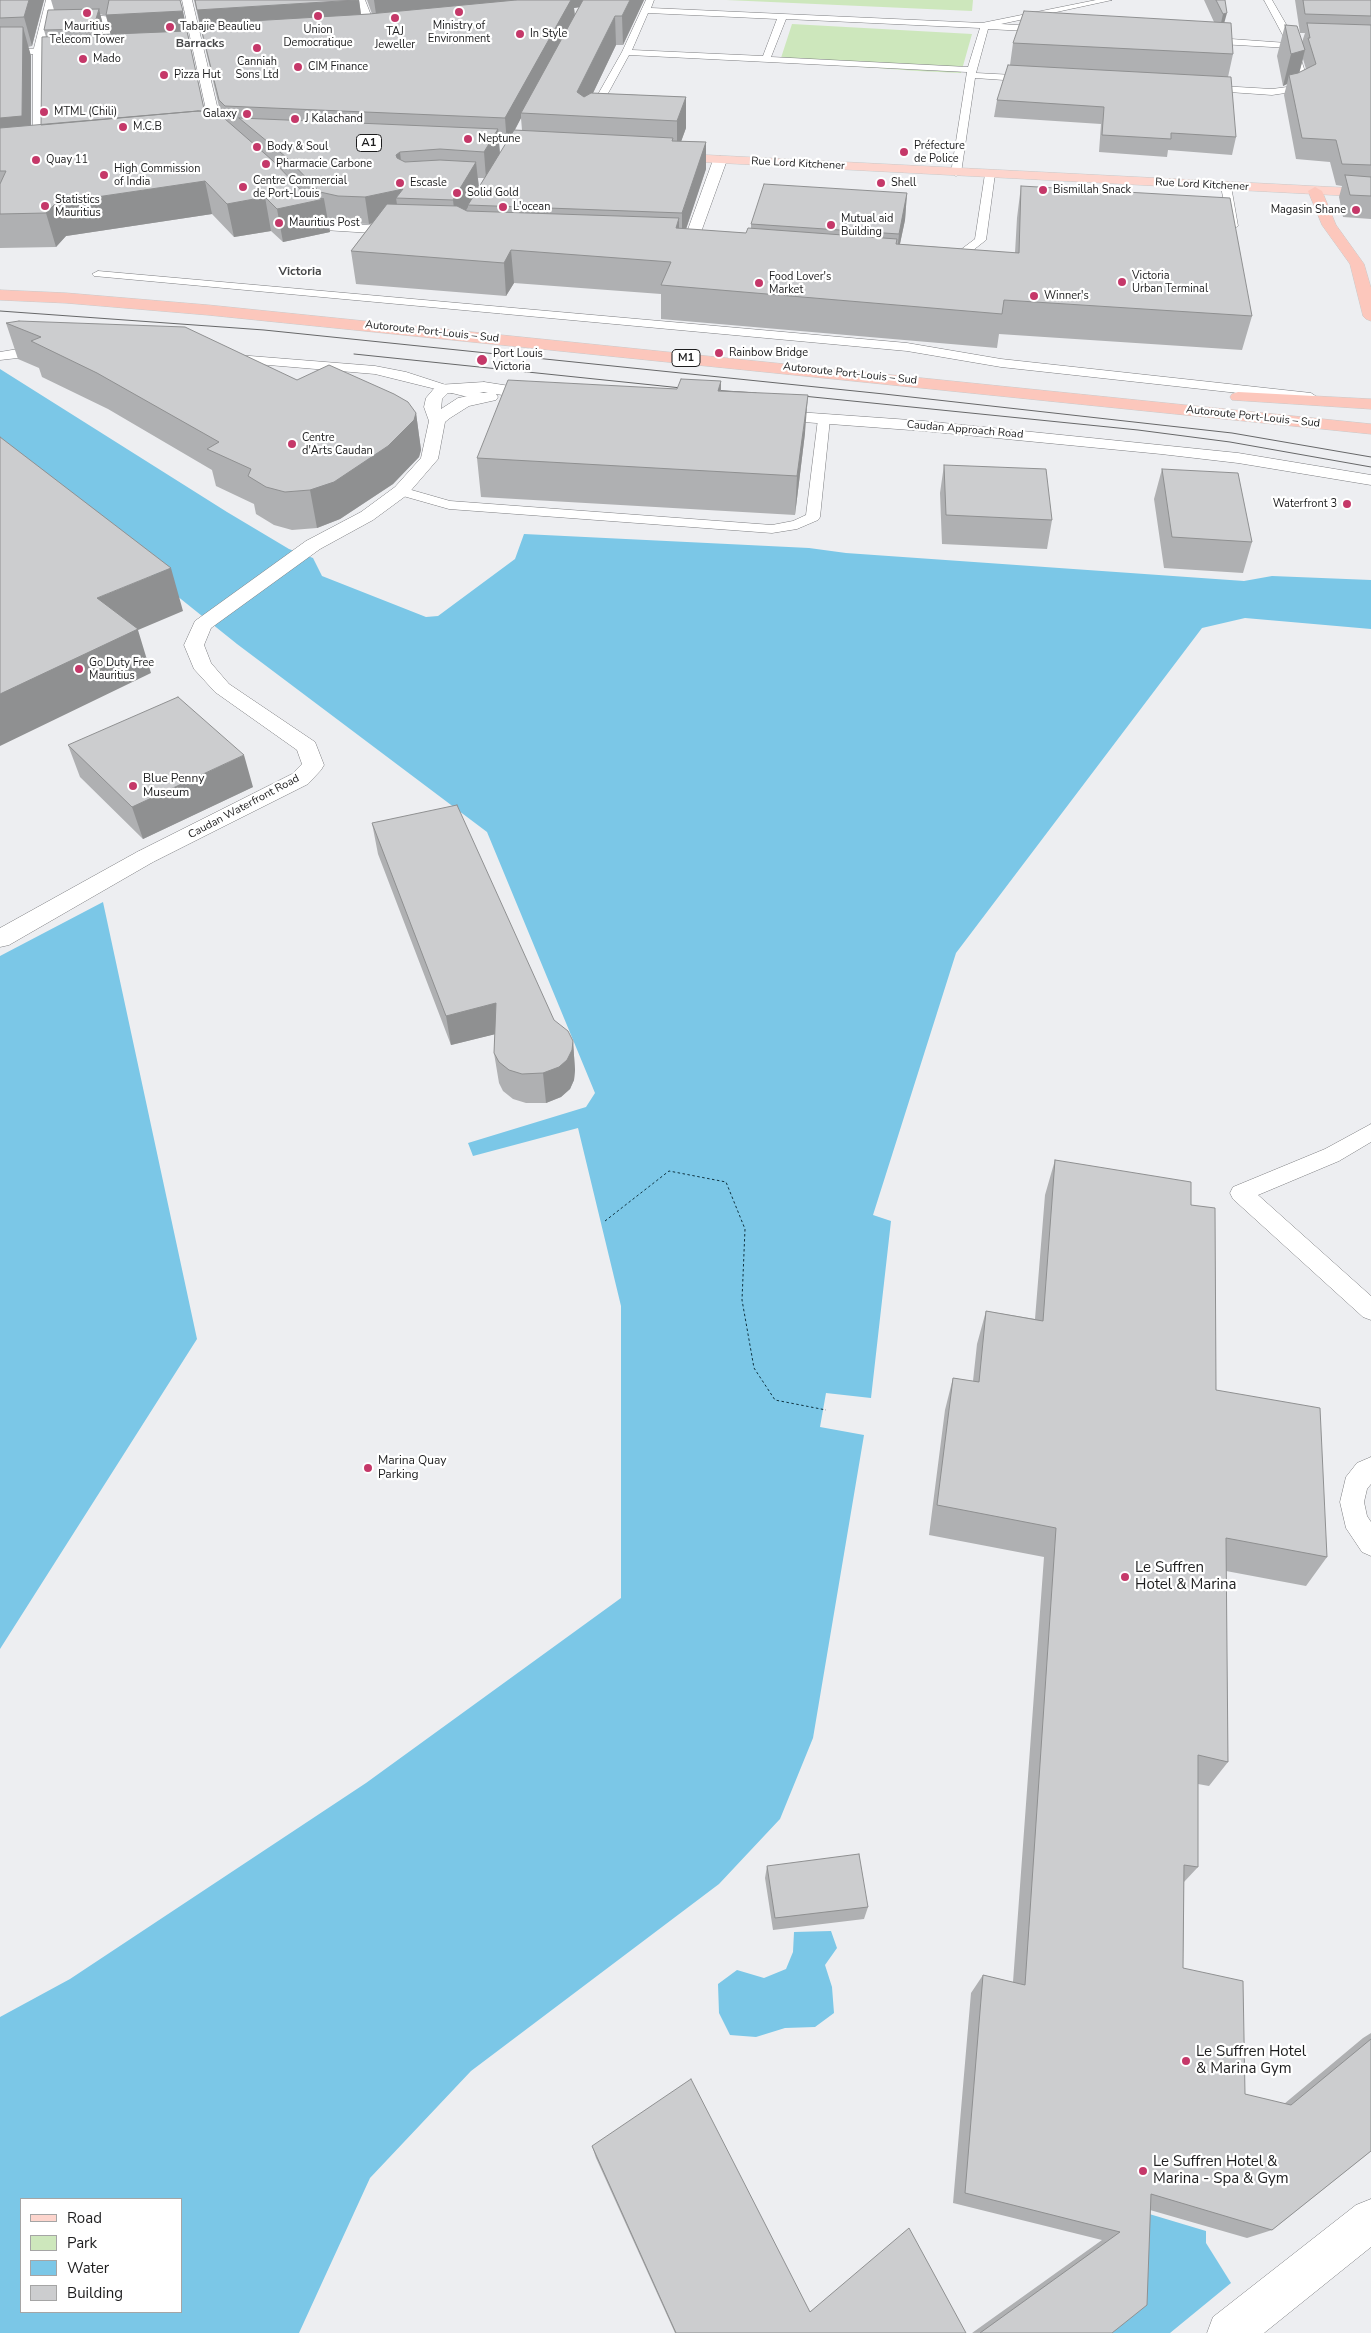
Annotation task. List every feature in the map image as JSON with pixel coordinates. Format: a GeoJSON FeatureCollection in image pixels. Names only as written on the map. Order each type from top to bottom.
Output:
{"type":"FeatureCollection","features":[{"type":"Feature","properties":{"kind":"highway"},"geometry":{"type":"LineString","coordinates":[[1315,191],[1329,225],[1342,240],[1357,264],[1371,316]]}},
{"type":"Feature","properties":{"kind":"highway","name":"Autoroute Port-Louis – Sud"},"geometry":{"type":"LineString","coordinates":[[0,280],[236,295],[425,312],[884,360]]}},
{"type":"Feature","properties":{"kind":"highway","name":"Autoroute Port-Louis – Sud"},"geometry":{"type":"LineString","coordinates":[[0,295],[66,298],[247,314],[1371,429]]}},
{"type":"Feature","properties":{"kind":"highway","name":"Autoroute Port-Louis – Sud"},"geometry":{"type":"LineString","coordinates":[[913,364],[1238,397],[1368,406]]}},
{"type":"Feature","properties":{"kind":"highway"},"geometry":{"type":"LineString","coordinates":[[1222,414],[1371,440]]}},
{"type":"Feature","properties":{"kind":"main road"},"geometry":{"type":"LineString","coordinates":[[205,137],[225,137]]}},
{"type":"Feature","properties":{"kind":"main road","name":"Rue Lord Kitchener"},"geometry":{"type":"LineString","coordinates":[[650,157],[1371,193]]}},
{"type":"Feature","properties":{"kind":"street"},"geometry":{"type":"LineString","coordinates":[[39,152],[40,52],[45,21],[51,0]]}},
{"type":"Feature","properties":{"kind":"street"},"geometry":{"type":"LineString","coordinates":[[187,0],[216,128],[225,137],[242,144]]}},
{"type":"Feature","properties":{"kind":"street"},"geometry":{"type":"LineString","coordinates":[[360,0],[372,33]]}},
{"type":"Feature","properties":{"kind":"street"},"geometry":{"type":"LineString","coordinates":[[0,52],[109,50],[111,20],[95,18],[45,21]]}},
{"type":"Feature","properties":{"kind":"street"},"geometry":{"type":"LineString","coordinates":[[141,48],[256,41]]}},
{"type":"Feature","properties":{"kind":"street"},"geometry":{"type":"LineString","coordinates":[[689,247],[720,160]]}},
{"type":"Feature","properties":{"kind":"street"},"geometry":{"type":"LineString","coordinates":[[290,195],[318,224],[329,227],[421,232]]}},
{"type":"Feature","properties":{"kind":"street"},"geometry":{"type":"LineString","coordinates":[[401,491],[430,460],[438,422],[450,408],[484,397],[557,399],[484,387],[443,388],[434,398],[432,407],[438,422]]}},
{"type":"Feature","properties":{"kind":"street","name":"Caudan Approach Road"},"geometry":{"type":"LineString","coordinates":[[748,414],[1161,449],[1238,458],[1371,480]]}},
{"type":"Feature","properties":{"kind":"street","name":"Caudan Waterfront Road"},"geometry":{"type":"LineString","coordinates":[[0,939],[146,857],[300,780],[313,766],[307,746],[222,688],[201,665],[194,645],[202,625],[211,617],[304,551],[367,516],[401,491]]}},
{"type":"Feature","properties":{"kind":"street"},"geometry":{"type":"LineString","coordinates":[[1229,2333],[1371,2220]]}},
{"type":"Feature","properties":{"kind":"lane"},"geometry":{"type":"LineString","coordinates":[[586,123],[626,52],[650,0]]}},
{"type":"Feature","properties":{"kind":"lane"},"geometry":{"type":"LineString","coordinates":[[985,24],[1108,0]]}},
{"type":"Feature","properties":{"kind":"lane"},"geometry":{"type":"LineString","coordinates":[[1194,87],[1272,92],[1289,90],[1304,84],[1294,40],[1268,0]]}},
{"type":"Feature","properties":{"kind":"lane"},"geometry":{"type":"LineString","coordinates":[[645,10],[782,18],[985,24],[1054,29]]}},
{"type":"Feature","properties":{"kind":"lane"},"geometry":{"type":"LineString","coordinates":[[766,59],[782,18]]}},
{"type":"Feature","properties":{"kind":"lane"},"geometry":{"type":"LineString","coordinates":[[956,173],[971,73],[985,24]]}},
{"type":"Feature","properties":{"kind":"lane"},"geometry":{"type":"LineString","coordinates":[[1193,39],[1294,40]]}},
{"type":"Feature","properties":{"kind":"lane"},"geometry":{"type":"LineString","coordinates":[[626,52],[766,59],[1039,79]]}},
{"type":"Feature","properties":{"kind":"lane"},"geometry":{"type":"LineString","coordinates":[[935,262],[963,253],[980,240],[990,174]]}},
{"type":"Feature","properties":{"kind":"lane"},"geometry":{"type":"LineString","coordinates":[[1226,186],[1235,241]]}},
{"type":"Feature","properties":{"kind":"lane"},"geometry":{"type":"LineString","coordinates":[[98,274],[907,347],[1001,363],[1368,406]]}},
{"type":"Feature","properties":{"kind":"lane"},"geometry":{"type":"LineString","coordinates":[[0,356],[30,351],[56,352]]}},
{"type":"Feature","properties":{"kind":"lane"},"geometry":{"type":"LineString","coordinates":[[214,357],[375,370],[402,375],[443,388],[484,397]]}},
{"type":"Feature","properties":{"kind":"lane"},"geometry":{"type":"LineString","coordinates":[[401,491],[449,506],[772,529],[797,525],[813,517],[824,419]]}},
{"type":"Feature","properties":{"kind":"lane"},"geometry":{"type":"LineString","coordinates":[[1371,1132],[1332,1155],[1241,1193],[1371,1310]]}},
{"type":"Feature","properties":{"kind":"lane"},"geometry":{"type":"LineString","coordinates":[[1371,1468],[1366,1470],[1355,1485],[1352,1502],[1355,1520],[1371,1544]]}},
{"type":"Feature","properties":{"kind":"green space"},"geometry":{"type":"Polygon","coordinates":[[[726,0],[973,0],[972,11],[726,0]]]}},
{"type":"Feature","properties":{"kind":"green space"},"geometry":{"type":"Polygon","coordinates":[[[792,24],[972,34],[961,73],[918,71],[780,61],[792,24]]]}},
{"type":"Feature","properties":{"kind":"water"},"geometry":{"type":"Polygon","coordinates":[[[0,369],[227,512],[289,549],[313,558],[322,576],[426,617],[438,616],[515,559],[524,534],[809,548],[846,553],[1244,581],[1272,576],[1371,580],[1371,629],[1245,618],[1202,628],[956,953],[873,1215],[891,1221],[871,1398],[826,1393],[820,1427],[864,1435],[813,1738],[780,1819],[719,1884],[471,2071],[370,2178],[299,2333],[0,2333],[0,2017],[70,1979],[366,1783],[621,1598],[621,1306],[578,1128],[473,1156],[468,1143],[586,1107],[595,1093],[487,832],[237,644],[0,454],[0,369]]]}},
{"type":"Feature","properties":{"kind":"water"},"geometry":{"type":"Polygon","coordinates":[[[103,902],[197,1339],[0,1649],[0,956],[103,902]]]}},
{"type":"Feature","properties":{"kind":"water"},"geometry":{"type":"Polygon","coordinates":[[[831,1931],[837,1948],[825,1965],[832,1987],[834,2013],[815,2027],[785,2028],[756,2037],[730,2035],[719,2013],[718,1984],[737,1970],[764,1978],[786,1969],[793,1952],[794,1932],[831,1931]]]}},
{"type":"Feature","properties":{"kind":"water"},"geometry":{"type":"Polygon","coordinates":[[[1136,2210],[1206,2231],[1206,2243],[1231,2283],[1170,2333],[1110,2333],[1136,2210]]]}},
{"type":"Feature","properties":{"kind":"building"},"geometry":{"type":"Polygon","coordinates":[[[0,0],[29,0],[24,17],[0,18],[0,0]]]}},
{"type":"Feature","properties":{"kind":"building"},"geometry":{"type":"Polygon","coordinates":[[[109,0],[180,0],[183,11],[106,15],[109,0]]]}},
{"type":"Feature","properties":{"kind":"building"},"geometry":{"type":"Polygon","coordinates":[[[195,0],[356,0],[197,10],[195,0]]]}},
{"type":"Feature","properties":{"kind":"building"},"geometry":{"type":"Polygon","coordinates":[[[516,0],[571,0],[505,118],[225,106],[219,100],[200,24],[369,14],[516,0]]]}},
{"type":"Feature","properties":{"kind":"building"},"geometry":{"type":"Polygon","coordinates":[[[583,0],[630,0],[622,16],[615,16],[577,92],[584,97],[591,93],[686,97],[677,121],[521,113],[583,0]]]}},
{"type":"Feature","properties":{"kind":"building"},"geometry":{"type":"Polygon","coordinates":[[[1216,0],[1225,0],[1227,13],[1223,14],[1216,0]]]}},
{"type":"Feature","properties":{"kind":"building"},"geometry":{"type":"Polygon","coordinates":[[[1303,0],[1371,0],[1371,16],[1305,14],[1303,0]]]}},
{"type":"Feature","properties":{"kind":"building"},"geometry":{"type":"Polygon","coordinates":[[[99,9],[93,29],[44,30],[48,10],[99,9]]]}},
{"type":"Feature","properties":{"kind":"building"},"geometry":{"type":"Polygon","coordinates":[[[1024,11],[1231,23],[1233,54],[1013,43],[1024,11]]]}},
{"type":"Feature","properties":{"kind":"building"},"geometry":{"type":"Polygon","coordinates":[[[1307,23],[1371,25],[1371,165],[1342,164],[1336,140],[1302,138],[1289,75],[1298,73],[1316,64],[1308,38],[1310,38],[1307,23]]]}},
{"type":"Feature","properties":{"kind":"building"},"geometry":{"type":"Polygon","coordinates":[[[1285,25],[1297,26],[1305,50],[1291,54],[1285,25]]]}},
{"type":"Feature","properties":{"kind":"building"},"geometry":{"type":"Polygon","coordinates":[[[0,27],[23,27],[22,116],[0,118],[0,27]]]}},
{"type":"Feature","properties":{"kind":"building"},"geometry":{"type":"Polygon","coordinates":[[[187,31],[204,109],[207,111],[41,125],[42,37],[187,31]]]}},
{"type":"Feature","properties":{"kind":"building"},"geometry":{"type":"Polygon","coordinates":[[[1008,65],[1231,77],[1236,137],[1171,133],[1171,139],[1102,135],[1104,107],[997,100],[1008,65]]]}},
{"type":"Feature","properties":{"kind":"building"},"geometry":{"type":"Polygon","coordinates":[[[198,111],[217,112],[272,160],[306,195],[324,199],[277,209],[265,197],[227,204],[205,181],[56,203],[46,213],[0,214],[0,184],[6,171],[0,171],[0,128],[198,111]]]}},
{"type":"Feature","properties":{"kind":"building"},"geometry":{"type":"Polygon","coordinates":[[[239,118],[498,129],[484,152],[440,149],[400,152],[396,155],[397,158],[405,162],[440,160],[476,162],[453,200],[396,198],[403,189],[365,197],[338,196],[320,192],[286,157],[239,118]]]}},
{"type":"Feature","properties":{"kind":"building"},"geometry":{"type":"Polygon","coordinates":[[[514,130],[673,138],[672,141],[706,142],[682,213],[468,205],[514,130]]]}},
{"type":"Feature","properties":{"kind":"building"},"geometry":{"type":"Polygon","coordinates":[[[1345,175],[1371,177],[1371,196],[1350,195],[1345,175]]]}},
{"type":"Feature","properties":{"kind":"building"},"geometry":{"type":"Polygon","coordinates":[[[764,184],[907,193],[899,234],[751,224],[764,184]]]}},
{"type":"Feature","properties":{"kind":"building"},"geometry":{"type":"Polygon","coordinates":[[[1021,186],[1230,198],[1252,316],[1004,300],[1002,314],[661,285],[671,262],[511,250],[504,263],[351,251],[387,204],[457,206],[467,211],[679,218],[676,228],[746,233],[748,228],[897,239],[896,244],[1019,253],[1021,186]]]}},
{"type":"Feature","properties":{"kind":"building"},"geometry":{"type":"Polygon","coordinates":[[[19,321],[185,327],[297,380],[329,365],[394,394],[408,402],[416,413],[414,420],[388,446],[334,482],[310,490],[285,492],[266,487],[248,476],[251,469],[207,449],[219,442],[97,373],[31,341],[41,337],[6,323],[19,321]]]}},
{"type":"Feature","properties":{"kind":"building"},"geometry":{"type":"Polygon","coordinates":[[[681,379],[721,381],[718,391],[808,395],[797,476],[477,458],[508,380],[677,389],[681,379]]]}},
{"type":"Feature","properties":{"kind":"building"},"geometry":{"type":"Polygon","coordinates":[[[0,437],[171,568],[97,598],[138,629],[0,694],[0,437]]]}},
{"type":"Feature","properties":{"kind":"building"},"geometry":{"type":"Polygon","coordinates":[[[944,465],[1046,469],[1052,520],[946,515],[944,465]]]}},
{"type":"Feature","properties":{"kind":"building"},"geometry":{"type":"Polygon","coordinates":[[[1162,469],[1238,473],[1252,542],[1172,537],[1162,469]]]}},
{"type":"Feature","properties":{"kind":"building"},"geometry":{"type":"Polygon","coordinates":[[[178,697],[244,755],[132,807],[68,745],[178,697]]]}},
{"type":"Feature","properties":{"kind":"building"},"geometry":{"type":"Polygon","coordinates":[[[457,805],[554,1020],[568,1031],[573,1041],[572,1050],[567,1060],[559,1067],[543,1073],[522,1074],[509,1070],[499,1062],[494,1053],[496,1003],[446,1016],[372,823],[457,805]]]}},
{"type":"Feature","properties":{"kind":"building"},"geometry":{"type":"Polygon","coordinates":[[[1055,1160],[1191,1182],[1191,1205],[1215,1208],[1216,1390],[1320,1408],[1327,1557],[1226,1538],[1228,1762],[1198,1755],[1198,1867],[1184,1865],[1183,1968],[1243,1981],[1245,2094],[1291,2105],[1371,2039],[1371,2151],[1272,2230],[1151,2194],[1147,2305],[1112,2333],[980,2333],[1120,2232],[965,2193],[983,1975],[1025,1985],[1056,1528],[937,1505],[953,1378],[979,1382],[986,1311],[1043,1321],[1055,1160]]]}},
{"type":"Feature","properties":{"kind":"building"},"geometry":{"type":"Polygon","coordinates":[[[859,1854],[868,1907],[775,1918],[767,1866],[859,1854]]]}},
{"type":"Feature","properties":{"kind":"building"},"geometry":{"type":"Polygon","coordinates":[[[691,2079],[810,2312],[909,2228],[966,2333],[676,2333],[592,2146],[691,2079]]]}},
{"type":"Feature","properties":{"kind":"ferry route"},"geometry":{"type":"LineString","coordinates":[[605,1221],[669,1171],[726,1182],[745,1229],[742,1300],[754,1368],[775,1400],[826,1410]]}},
{"type":"Feature","properties":{"kind":"tram line"},"geometry":{"type":"LineString","coordinates":[[0,311],[264,330],[884,394],[1232,433],[1371,457]]}},
{"type":"Feature","properties":{"kind":"tram line"},"geometry":{"type":"LineString","coordinates":[[354,354],[691,389]]}},
{"type":"Feature","properties":{"kind":"tram line"},"geometry":{"type":"LineString","coordinates":[[711,390],[756,393]]}},
{"type":"Feature","properties":{"kind":"tram line"},"geometry":{"type":"LineString","coordinates":[[793,395],[1138,430],[1230,442],[1371,467]]}},
{"type":"Feature","properties":{"kind":"place","name":"Ministry of Environment"},"geometry":{"type":"Point","coordinates":[459,12]}},
{"type":"Feature","properties":{"kind":"place","name":"Mauritius Telecom Tower"},"geometry":{"type":"Point","coordinates":[87,13]}},
{"type":"Feature","properties":{"kind":"place","name":"Union Democratique"},"geometry":{"type":"Point","coordinates":[318,16]}},
{"type":"Feature","properties":{"kind":"place","name":"TAJ Jeweller"},"geometry":{"type":"Point","coordinates":[395,18]}},
{"type":"Feature","properties":{"kind":"place","name":"Tabajie Beaulieu"},"geometry":{"type":"Point","coordinates":[170,27]}},
{"type":"Feature","properties":{"kind":"place","name":"In Style"},"geometry":{"type":"Point","coordinates":[520,34]}},
{"type":"Feature","properties":{"kind":"place","name":"Canniah Sons Ltd"},"geometry":{"type":"Point","coordinates":[257,48]}},
{"type":"Feature","properties":{"kind":"place","name":"Mado"},"geometry":{"type":"Point","coordinates":[83,59]}},
{"type":"Feature","properties":{"kind":"place","name":"CIM Finance"},"geometry":{"type":"Point","coordinates":[298,67]}},
{"type":"Feature","properties":{"kind":"place","name":"Pizza Hut"},"geometry":{"type":"Point","coordinates":[164,75]}},
{"type":"Feature","properties":{"kind":"place","name":"MTML (Chili)"},"geometry":{"type":"Point","coordinates":[44,112]}},
{"type":"Feature","properties":{"kind":"place","name":"Galaxy"},"geometry":{"type":"Point","coordinates":[247,114]}},
{"type":"Feature","properties":{"kind":"place","name":"J Kalachand"},"geometry":{"type":"Point","coordinates":[295,119]}},
{"type":"Feature","properties":{"kind":"place","name":"M.C.B"},"geometry":{"type":"Point","coordinates":[123,127]}},
{"type":"Feature","properties":{"kind":"place","name":"Neptune"},"geometry":{"type":"Point","coordinates":[468,139]}},
{"type":"Feature","properties":{"kind":"place","name":"Body & Soul"},"geometry":{"type":"Point","coordinates":[257,147]}},
{"type":"Feature","properties":{"kind":"place","name":"Préfecture de Police"},"geometry":{"type":"Point","coordinates":[904,152]}},
{"type":"Feature","properties":{"kind":"place","name":"Quay 11"},"geometry":{"type":"Point","coordinates":[36,160]}},
{"type":"Feature","properties":{"kind":"place","name":"Pharmacie Carbone"},"geometry":{"type":"Point","coordinates":[266,164]}},
{"type":"Feature","properties":{"kind":"place","name":"High Commission of India"},"geometry":{"type":"Point","coordinates":[104,175]}},
{"type":"Feature","properties":{"kind":"place","name":"Escasle"},"geometry":{"type":"Point","coordinates":[400,183]}},
{"type":"Feature","properties":{"kind":"place","name":"Shell"},"geometry":{"type":"Point","coordinates":[881,183]}},
{"type":"Feature","properties":{"kind":"place","name":"Centre Commercial de Port-Louis"},"geometry":{"type":"Point","coordinates":[243,187]}},
{"type":"Feature","properties":{"kind":"place","name":"Bismillah Snack"},"geometry":{"type":"Point","coordinates":[1043,190]}},
{"type":"Feature","properties":{"kind":"place","name":"Solid Gold"},"geometry":{"type":"Point","coordinates":[457,193]}},
{"type":"Feature","properties":{"kind":"place","name":"Statistics Mauritius"},"geometry":{"type":"Point","coordinates":[45,206]}},
{"type":"Feature","properties":{"kind":"place","name":"L'ocean"},"geometry":{"type":"Point","coordinates":[503,207]}},
{"type":"Feature","properties":{"kind":"place","name":"Magasin Shane"},"geometry":{"type":"Point","coordinates":[1356,210]}},
{"type":"Feature","properties":{"kind":"place","name":"Mauritius Post"},"geometry":{"type":"Point","coordinates":[279,223]}},
{"type":"Feature","properties":{"kind":"place","name":"Mutual aid Building"},"geometry":{"type":"Point","coordinates":[831,225]}},
{"type":"Feature","properties":{"kind":"place","name":"Victoria Urban Terminal"},"geometry":{"type":"Point","coordinates":[1122,282]}},
{"type":"Feature","properties":{"kind":"place","name":"Food Lover's Market"},"geometry":{"type":"Point","coordinates":[759,283]}},
{"type":"Feature","properties":{"kind":"place","name":"Winner's"},"geometry":{"type":"Point","coordinates":[1034,296]}},
{"type":"Feature","properties":{"kind":"place","name":"Rainbow Bridge"},"geometry":{"type":"Point","coordinates":[719,353]}},
{"type":"Feature","properties":{"kind":"place","name":"Port Louis Victoria"},"geometry":{"type":"Point","coordinates":[482,360]}},
{"type":"Feature","properties":{"kind":"place","name":"Centre d'Arts Caudan"},"geometry":{"type":"Point","coordinates":[292,444]}},
{"type":"Feature","properties":{"kind":"place","name":"Waterfront 3"},"geometry":{"type":"Point","coordinates":[1347,504]}},
{"type":"Feature","properties":{"kind":"place","name":"Go Duty Free Mauritius"},"geometry":{"type":"Point","coordinates":[79,669]}},
{"type":"Feature","properties":{"kind":"place","name":"Blue Penny Museum"},"geometry":{"type":"Point","coordinates":[133,786]}},
{"type":"Feature","properties":{"kind":"place","name":"Marina Quay Parking"},"geometry":{"type":"Point","coordinates":[368,1468]}},
{"type":"Feature","properties":{"kind":"place","name":"Le Suffren Hotel & Marina"},"geometry":{"type":"Point","coordinates":[1125,1577]}},
{"type":"Feature","properties":{"kind":"place","name":"Le Suffren Hotel & Marina Gym"},"geometry":{"type":"Point","coordinates":[1186,2061]}},
{"type":"Feature","properties":{"kind":"place","name":"Le Suffren Hotel & Marina - Spa & Gym"},"geometry":{"type":"Point","coordinates":[1143,2171]}},
{"type":"Feature","properties":{"kind":"district","name":"Barracks"},"geometry":{"type":"Point","coordinates":[200,44]}},
{"type":"Feature","properties":{"kind":"district","name":"Victoria"},"geometry":{"type":"Point","coordinates":[300,272]}}]}
